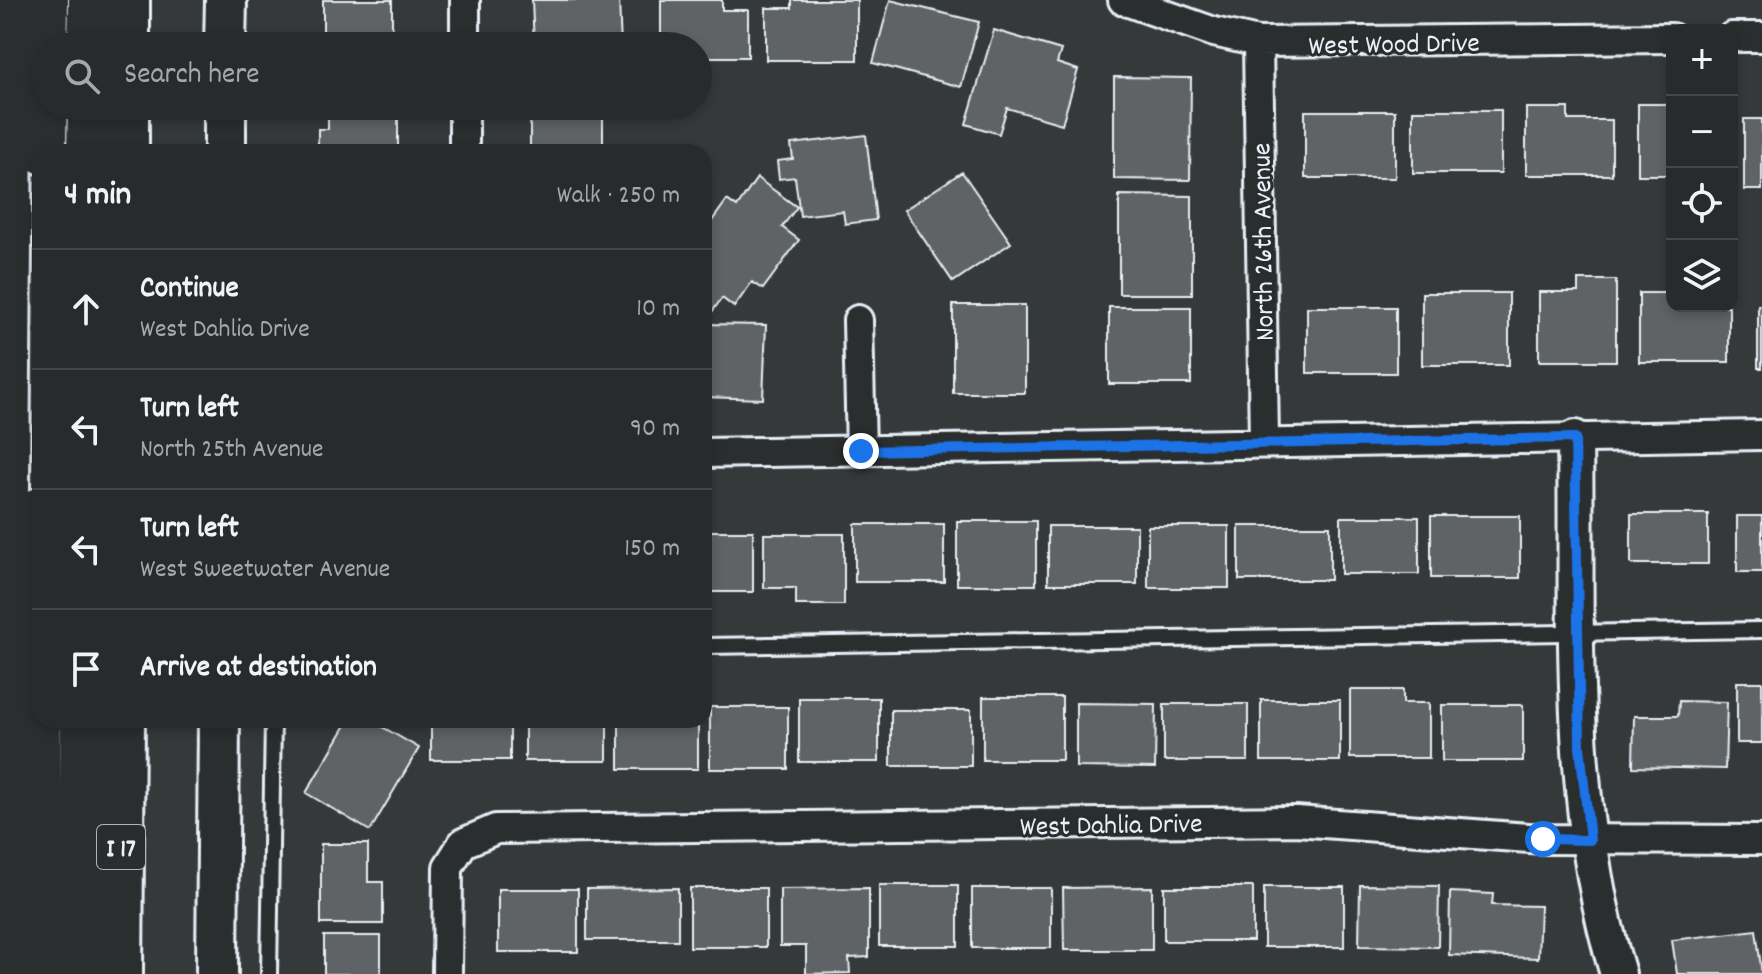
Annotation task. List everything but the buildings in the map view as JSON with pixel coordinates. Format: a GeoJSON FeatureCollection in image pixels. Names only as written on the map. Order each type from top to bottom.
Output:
{"type":"FeatureCollection","features":[{"type":"Feature","properties":{"kind":"highway"},"geometry":{"type":"LineString","coordinates":[[3,974],[11,0]]}},
{"type":"Feature","properties":{"kind":"highway"},"geometry":{"type":"LineString","coordinates":[[46,0],[46,32]]}},
{"type":"Feature","properties":{"kind":"highway"},"geometry":{"type":"LineString","coordinates":[[90,32],[91,0]]}},
{"type":"Feature","properties":{"kind":"highway"},"geometry":{"type":"LineString","coordinates":[[127,0],[127,32]]}},
{"type":"Feature","properties":{"kind":"highway"},"geometry":{"type":"LineString","coordinates":[[44,120],[44,144]]}},
{"type":"Feature","properties":{"kind":"highway"},"geometry":{"type":"LineString","coordinates":[[89,144],[90,120]]}},
{"type":"Feature","properties":{"kind":"highway"},"geometry":{"type":"LineString","coordinates":[[126,120],[126,144]]}},
{"type":"Feature","properties":{"kind":"highway"},"geometry":{"type":"LineString","coordinates":[[37,974],[39,728]]}},
{"type":"Feature","properties":{"kind":"highway"},"geometry":{"type":"LineString","coordinates":[[80,974],[83,728]]}},
{"type":"Feature","properties":{"kind":"highway","name":"I 17"},"geometry":{"type":"LineString","coordinates":[[120,974],[122,728]]}},
{"type":"Feature","properties":{"kind":"main road"},"geometry":{"type":"LineString","coordinates":[[225,32],[226,0]]}},
{"type":"Feature","properties":{"kind":"main road"},"geometry":{"type":"LineString","coordinates":[[225,120],[225,144]]}},
{"type":"Feature","properties":{"kind":"main road"},"geometry":{"type":"LineString","coordinates":[[217,974],[219,728]]}},
{"type":"Feature","properties":{"kind":"street"},"geometry":{"type":"LineString","coordinates":[[465,0],[465,32]]}},
{"type":"Feature","properties":{"kind":"street","name":"West Wood Drive"},"geometry":{"type":"LineString","coordinates":[[1123,0],[1214,32],[1258,42],[1666,38]]}},
{"type":"Feature","properties":{"kind":"street"},"geometry":{"type":"LineString","coordinates":[[1738,37],[1762,37]]}},
{"type":"Feature","properties":{"kind":"street","name":"North 26th Avenue"},"geometry":{"type":"LineString","coordinates":[[1258,42],[1264,442]]}},
{"type":"Feature","properties":{"kind":"street"},"geometry":{"type":"LineString","coordinates":[[464,120],[464,144]]}},
{"type":"Feature","properties":{"kind":"street"},"geometry":{"type":"LineString","coordinates":[[858,320],[861,451]]}},
{"type":"Feature","properties":{"kind":"street"},"geometry":{"type":"LineString","coordinates":[[712,453],[1762,435]]}},
{"type":"Feature","properties":{"kind":"street"},"geometry":{"type":"LineString","coordinates":[[1575,438],[1580,747],[1599,902],[1618,974]]}},
{"type":"Feature","properties":{"kind":"street","name":"West Dahlia Drive"},"geometry":{"type":"LineString","coordinates":[[447,974],[448,867],[463,843],[496,829],[1296,821],[1590,840],[1762,840]]}},
{"type":"Feature","properties":{"kind":"lane"},"geometry":{"type":"LineString","coordinates":[[712,646],[1762,630]]}},
{"type":"Feature","properties":{"kind":"lane"},"geometry":{"type":"LineString","coordinates":[[269,974],[273,728]]}},
{"type":"Feature","properties":{"kind":"route"},"geometry":{"type":"LineString","coordinates":[[861,451],[1575,438],[1580,747],[1590,840],[1543,839]]}}]}
